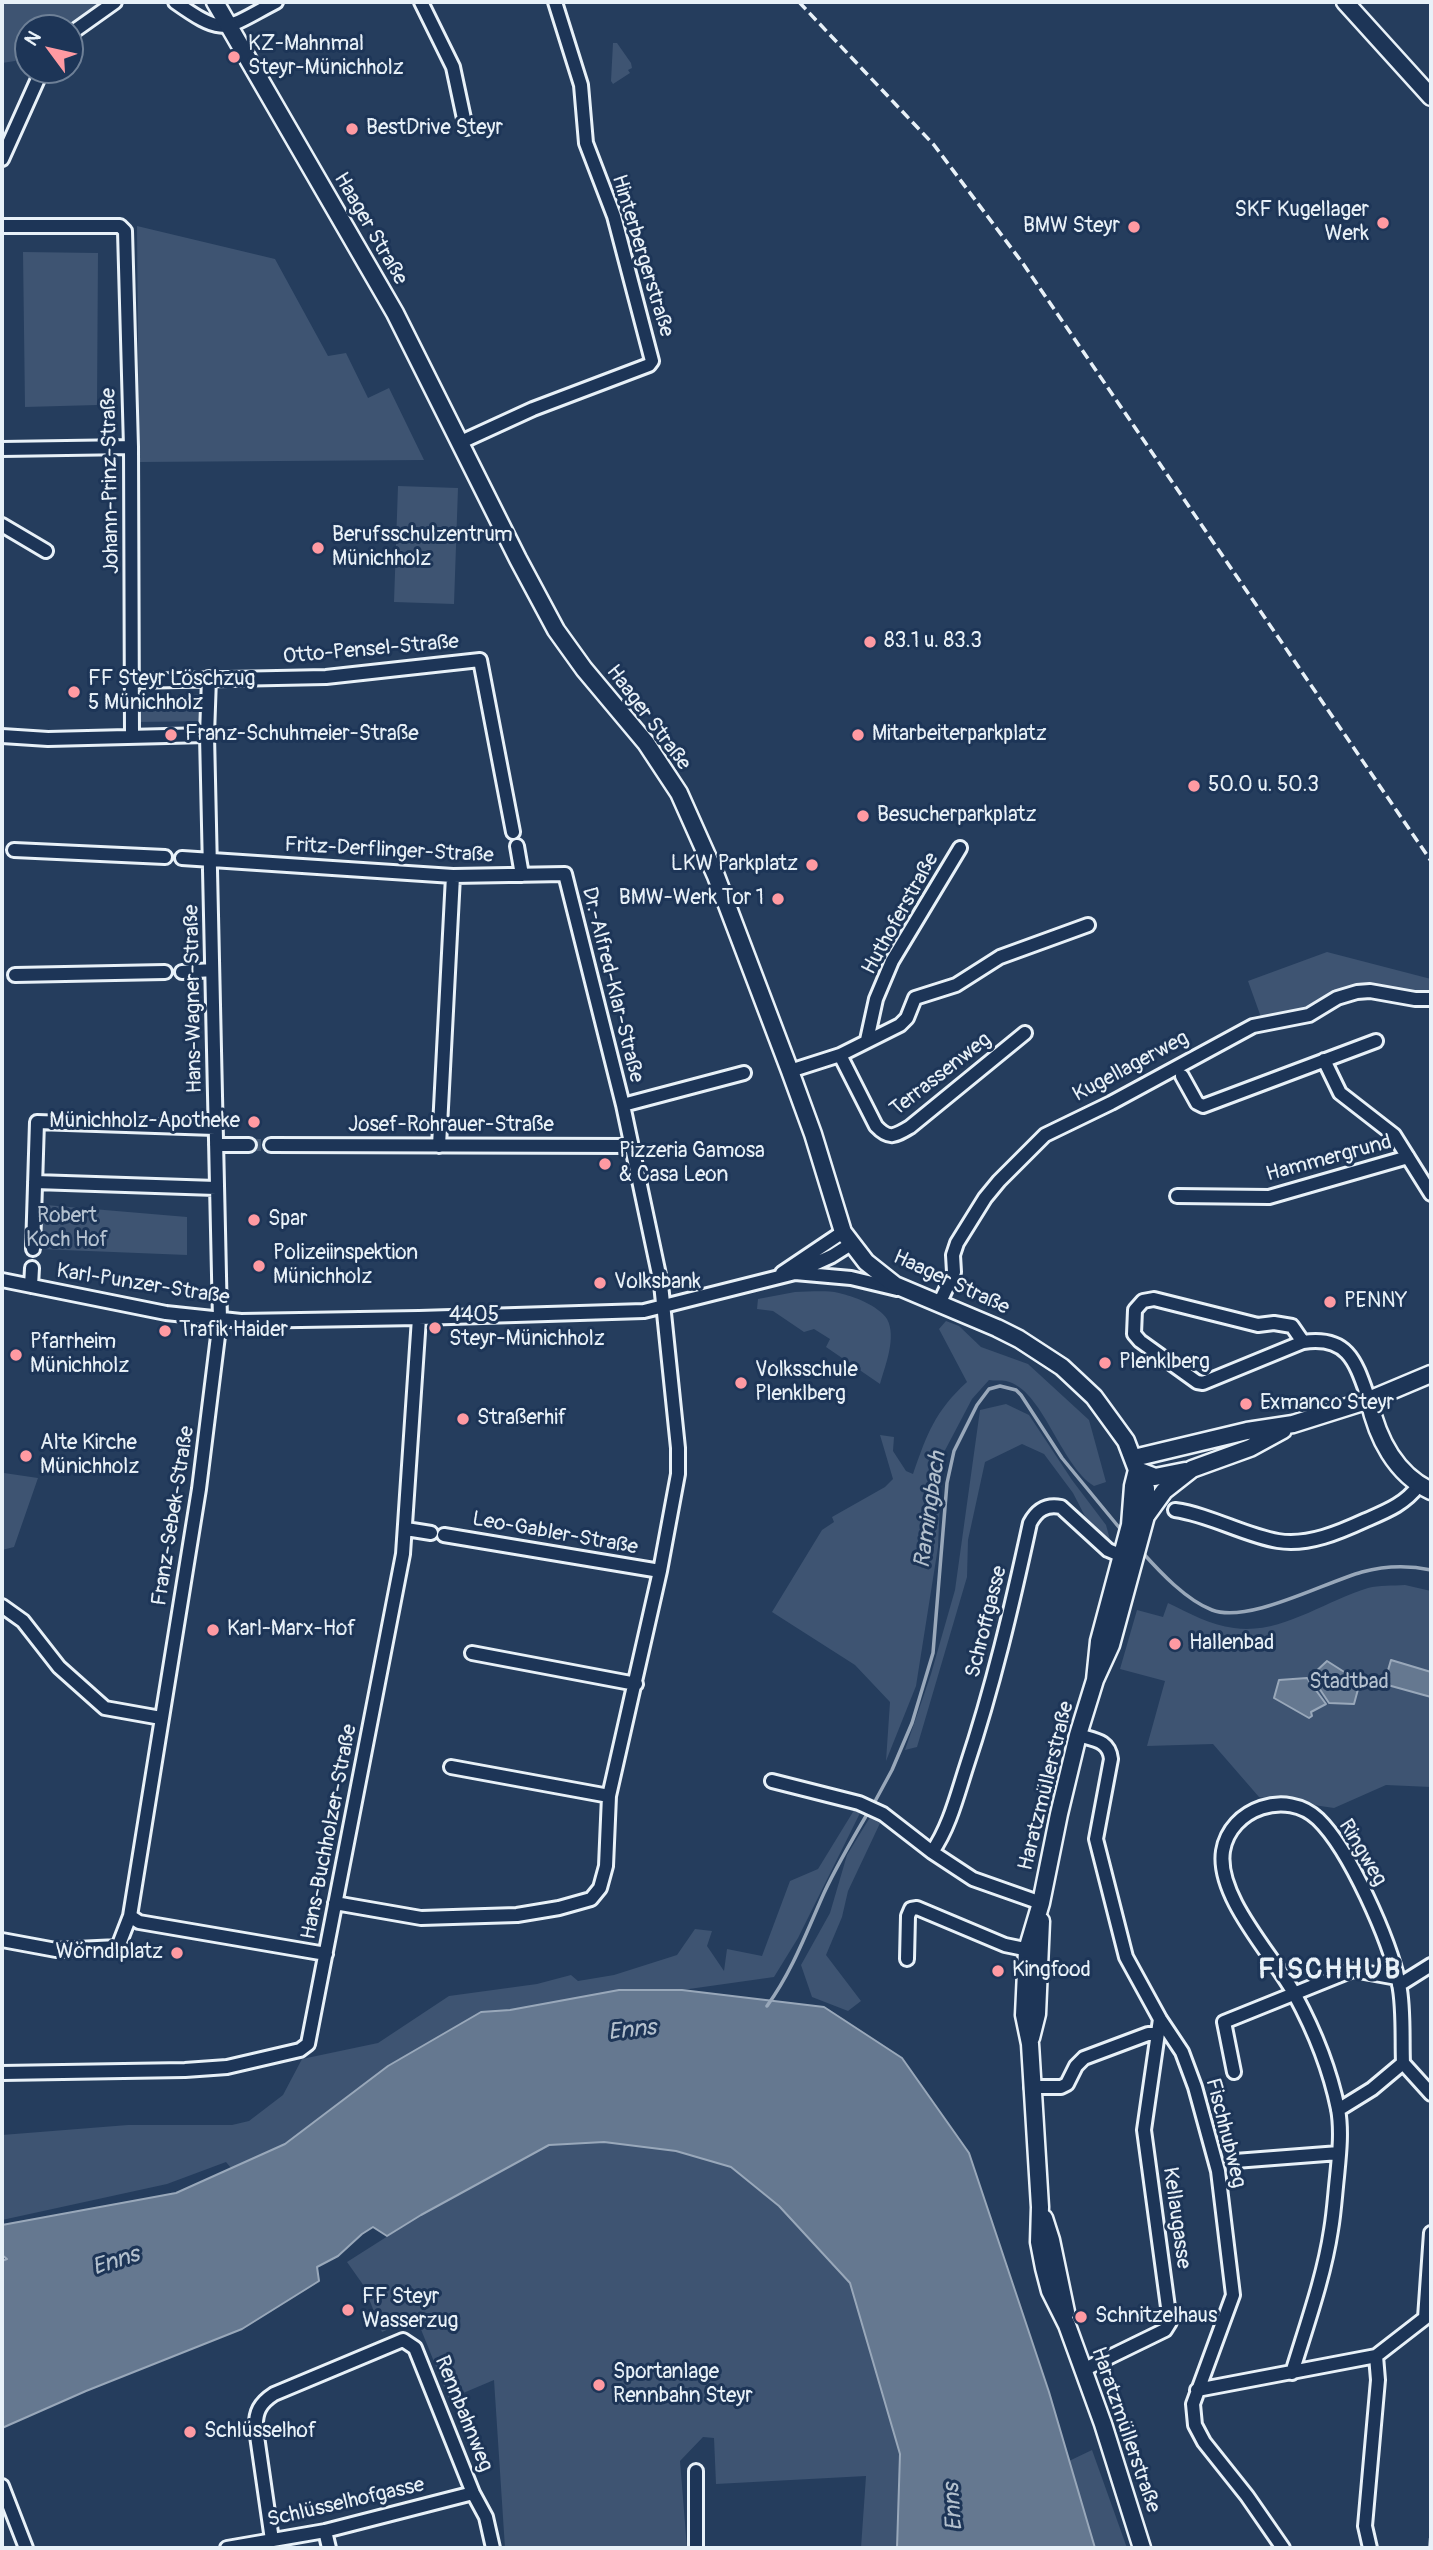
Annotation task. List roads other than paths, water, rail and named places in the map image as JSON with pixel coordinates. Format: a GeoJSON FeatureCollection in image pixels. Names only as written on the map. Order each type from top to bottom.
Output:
{"type":"FeatureCollection","features":[{"type":"Feature","properties":{"kind":"main road","name":"Haager Straße"},"geometry":{"type":"LineString","coordinates":[[215,2],[395,313],[556,630],[584,669],[646,743],[679,793],[716,876],[790,1071],[847,1238],[880,1275],[910,1292],[1019,1339],[1062,1367],[1080,1383],[1111,1419],[1136,1464],[1146,1488],[1146,1516]]}},
{"type":"Feature","properties":{"kind":"main road"},"geometry":{"type":"LineString","coordinates":[[1345,2],[1431,97]]}},
{"type":"Feature","properties":{"kind":"main road"},"geometry":{"type":"LineString","coordinates":[[1136,1464],[1235,1434],[1293,1424],[1369,1399],[1431,1374]]}},
{"type":"Feature","properties":{"kind":"main road"},"geometry":{"type":"LineString","coordinates":[[1369,1399],[1377,1428],[1391,1457],[1400,1469],[1425,1488]]}},
{"type":"Feature","properties":{"kind":"main road"},"geometry":{"type":"LineString","coordinates":[[1136,1464],[1155,1477],[1192,1469],[1250,1448],[1293,1424]]}},
{"type":"Feature","properties":{"kind":"main road","name":"Haratzmüllerstraße"},"geometry":{"type":"LineString","coordinates":[[1136,1464],[1127,1556],[1111,1645],[1095,1680],[1078,1735],[1048,1862],[1034,1951],[1037,2014],[1030,2044],[1040,2207],[1039,2242],[1044,2268],[1054,2301],[1067,2325],[1083,2370],[1142,2548]]}},
{"type":"Feature","properties":{"kind":"main road"},"geometry":{"type":"LineString","coordinates":[[1146,1516],[1164,1491],[1192,1469]]}},
{"type":"Feature","properties":{"kind":"main road","name":"Haratzmüllerstraße"},"geometry":{"type":"LineString","coordinates":[[1127,1556],[1146,1516]]}},
{"type":"Feature","properties":{"kind":"street"},"geometry":{"type":"LineString","coordinates":[[84,24],[115,2]]}},
{"type":"Feature","properties":{"kind":"street"},"geometry":{"type":"LineString","coordinates":[[175,2],[219,27],[230,26],[276,2]]}},
{"type":"Feature","properties":{"kind":"street"},"geometry":{"type":"LineString","coordinates":[[421,2],[453,67],[466,128]]}},
{"type":"Feature","properties":{"kind":"street","name":"Hinterbergerstraße"},"geometry":{"type":"LineString","coordinates":[[461,442],[533,409],[649,365],[652,360],[614,216],[586,143],[581,85],[555,2]]}},
{"type":"Feature","properties":{"kind":"street"},"geometry":{"type":"LineString","coordinates":[[2,159],[36,84]]}},
{"type":"Feature","properties":{"kind":"street","name":"Johann-Prinz-Straße"},"geometry":{"type":"LineString","coordinates":[[2,226],[123,227],[131,447],[132,736]]}},
{"type":"Feature","properties":{"kind":"street"},"geometry":{"type":"LineString","coordinates":[[2,449],[131,447]]}},
{"type":"Feature","properties":{"kind":"street"},"geometry":{"type":"LineString","coordinates":[[2,525],[46,551]]}},
{"type":"Feature","properties":{"kind":"street","name":"Otto-Pensel-Straße"},"geometry":{"type":"LineString","coordinates":[[131,681],[326,677],[480,660],[513,832]]}},
{"type":"Feature","properties":{"kind":"street","name":"Hans-Wagner-Straße"},"geometry":{"type":"LineString","coordinates":[[209,678],[207,735],[220,1320]]}},
{"type":"Feature","properties":{"kind":"street"},"geometry":{"type":"LineString","coordinates":[[2,736],[48,739],[207,735]]}},
{"type":"Feature","properties":{"kind":"street"},"geometry":{"type":"LineString","coordinates":[[517,846],[522,875]]}},
{"type":"Feature","properties":{"kind":"street","name":"Huthoferstraße"},"geometry":{"type":"LineString","coordinates":[[867,1040],[876,999],[892,961],[960,848]]}},
{"type":"Feature","properties":{"kind":"street"},"geometry":{"type":"LineString","coordinates":[[14,850],[165,857]]}},
{"type":"Feature","properties":{"kind":"street","name":"Fritz-Derflinger-Straße"},"geometry":{"type":"LineString","coordinates":[[182,858],[453,876],[565,874]]}},
{"type":"Feature","properties":{"kind":"street","name":"Dr.-Alfred-Klar-Straße"},"geometry":{"type":"LineString","coordinates":[[565,874],[623,1105],[665,1307]]}},
{"type":"Feature","properties":{"kind":"street"},"geometry":{"type":"LineString","coordinates":[[439,1146],[453,876]]}},
{"type":"Feature","properties":{"kind":"street"},"geometry":{"type":"LineString","coordinates":[[790,1071],[840,1055],[900,1025],[915,998],[956,985],[1000,957],[1088,925]]}},
{"type":"Feature","properties":{"kind":"street"},"geometry":{"type":"LineString","coordinates":[[182,972],[212,970]]}},
{"type":"Feature","properties":{"kind":"street"},"geometry":{"type":"LineString","coordinates":[[15,975],[165,972]]}},
{"type":"Feature","properties":{"kind":"street","name":"Kugellagerweg"},"geometry":{"type":"LineString","coordinates":[[939,1304],[954,1272],[953,1255],[957,1243],[985,1198],[1045,1135],[1111,1103],[1252,1026],[1309,1015],[1337,998],[1357,992],[1370,991],[1431,999]]}},
{"type":"Feature","properties":{"kind":"street","name":"Terrassenweg"},"geometry":{"type":"LineString","coordinates":[[840,1055],[876,1126],[884,1134],[895,1136],[910,1128],[1026,1033]]}},
{"type":"Feature","properties":{"kind":"street"},"geometry":{"type":"LineString","coordinates":[[1182,1076],[1197,1104],[1203,1106],[1376,1041]]}},
{"type":"Feature","properties":{"kind":"street","name":"Hammergrund"},"geometry":{"type":"LineString","coordinates":[[1324,1060],[1340,1093],[1394,1135],[1431,1194]]}},
{"type":"Feature","properties":{"kind":"street","name":"Dr.-Alfred-Klar-Straße"},"geometry":{"type":"LineString","coordinates":[[623,1105],[744,1073]]}},
{"type":"Feature","properties":{"kind":"street"},"geometry":{"type":"LineString","coordinates":[[33,1249],[37,1122],[215,1128]]}},
{"type":"Feature","properties":{"kind":"street"},"geometry":{"type":"LineString","coordinates":[[216,1146],[248,1145]]}},
{"type":"Feature","properties":{"kind":"street","name":"Josef-Rohrauer-Straße"},"geometry":{"type":"LineString","coordinates":[[271,1145],[631,1146]]}},
{"type":"Feature","properties":{"kind":"street","name":"Hammergrund"},"geometry":{"type":"LineString","coordinates":[[1177,1196],[1269,1197],[1408,1157]]}},
{"type":"Feature","properties":{"kind":"street"},"geometry":{"type":"LineString","coordinates":[[35,1182],[216,1188]]}},
{"type":"Feature","properties":{"kind":"street","name":"Karl-Punzer-Straße"},"geometry":{"type":"LineString","coordinates":[[795,1273],[832,1256],[847,1238]]}},
{"type":"Feature","properties":{"kind":"street","name":"Karl-Punzer-Straße"},"geometry":{"type":"LineString","coordinates":[[778,1275],[847,1238]]}},
{"type":"Feature","properties":{"kind":"street"},"geometry":{"type":"LineString","coordinates":[[31,1286],[32,1268]]}},
{"type":"Feature","properties":{"kind":"street","name":"Karl-Punzer-Straße"},"geometry":{"type":"LineString","coordinates":[[2,1280],[166,1313],[220,1320],[626,1313],[665,1307],[778,1275],[795,1273],[850,1278],[910,1292]]}},
{"type":"Feature","properties":{"kind":"street"},"geometry":{"type":"LineString","coordinates":[[1303,1342],[1292,1326],[1258,1325],[1154,1299],[1143,1301],[1136,1307],[1133,1321],[1135,1334],[1140,1341],[1199,1383],[1303,1342],[1332,1341],[1346,1352],[1358,1368],[1369,1399]]}},
{"type":"Feature","properties":{"kind":"street","name":"Leo-Gabler-Straße"},"geometry":{"type":"LineString","coordinates":[[335,1903],[421,1918],[517,1915],[591,1899],[600,1888],[606,1866],[609,1796],[636,1684],[678,1474],[665,1307]]}},
{"type":"Feature","properties":{"kind":"street","name":"Hans-Buchholzer-Straße"},"geometry":{"type":"LineString","coordinates":[[2,2074],[227,2067],[300,2050],[308,2043],[406,1529],[418,1318]]}},
{"type":"Feature","properties":{"kind":"street","name":"Franz-Sebek-Straße"},"geometry":{"type":"LineString","coordinates":[[2,1940],[56,1950],[118,1947],[130,1916],[199,1489],[220,1320]]}},
{"type":"Feature","properties":{"kind":"street"},"geometry":{"type":"LineString","coordinates":[[1175,1510],[1270,1539],[1289,1542],[1344,1530],[1399,1505],[1425,1488]]}},
{"type":"Feature","properties":{"kind":"street","name":"Schroffgasse"},"geometry":{"type":"LineString","coordinates":[[932,1852],[939,1843],[952,1810],[984,1713],[1034,1515],[1042,1508],[1061,1507],[1108,1550],[1127,1556]]}},
{"type":"Feature","properties":{"kind":"street"},"geometry":{"type":"LineString","coordinates":[[406,1529],[430,1533]]}},
{"type":"Feature","properties":{"kind":"street","name":"Leo-Gabler-Straße"},"geometry":{"type":"LineString","coordinates":[[444,1535],[660,1571]]}},
{"type":"Feature","properties":{"kind":"street"},"geometry":{"type":"LineString","coordinates":[[2,1606],[23,1621],[59,1667],[105,1708],[161,1718]]}},
{"type":"Feature","properties":{"kind":"street"},"geometry":{"type":"LineString","coordinates":[[472,1653],[636,1684]]}},
{"type":"Feature","properties":{"kind":"street","name":"Fischhubweg"},"geometry":{"type":"LineString","coordinates":[[1078,1735],[1102,1742],[1110,1752],[1111,1759],[1096,1833],[1126,1957],[1160,2019],[1182,2052],[1195,2087],[1218,2171],[1232,2301],[1197,2390],[1193,2404],[1195,2425],[1204,2442],[1247,2496],[1283,2548]]}},
{"type":"Feature","properties":{"kind":"street"},"geometry":{"type":"LineString","coordinates":[[451,1767],[609,1796]]}},
{"type":"Feature","properties":{"kind":"street"},"geometry":{"type":"LineString","coordinates":[[772,1781],[859,1803],[883,1814],[973,1880],[1041,1903]]}},
{"type":"Feature","properties":{"kind":"street","name":"Ringweg"},"geometry":{"type":"LineString","coordinates":[[1292,2373],[1331,2232],[1339,2153],[1338,2110],[1321,2049],[1295,1994],[1238,1910],[1223,1870],[1223,1850],[1230,1831],[1243,1816],[1264,1805],[1287,1805],[1312,1813],[1331,1832],[1375,1913],[1398,1981],[1403,2063]]}},
{"type":"Feature","properties":{"kind":"street"},"geometry":{"type":"LineString","coordinates":[[907,1959],[908,1916],[911,1909],[916,1908],[1005,1945],[1034,1951]]}},
{"type":"Feature","properties":{"kind":"street"},"geometry":{"type":"LineString","coordinates":[[130,1916],[139,1922],[326,1954]]}},
{"type":"Feature","properties":{"kind":"street"},"geometry":{"type":"LineString","coordinates":[[1234,2073],[1224,2022],[1353,1970],[1398,1981],[1431,1965]]}},
{"type":"Feature","properties":{"kind":"street","name":"Kellaugasse"},"geometry":{"type":"LineString","coordinates":[[1083,2370],[1165,2330],[1170,2322],[1144,2130],[1160,2019]]}},
{"type":"Feature","properties":{"kind":"street"},"geometry":{"type":"LineString","coordinates":[[1031,2087],[1061,2087],[1067,2084],[1084,2057],[1157,2034]]}},
{"type":"Feature","properties":{"kind":"street"},"geometry":{"type":"LineString","coordinates":[[1338,2110],[1372,2089],[1403,2063],[1431,2094]]}},
{"type":"Feature","properties":{"kind":"street","name":"Fischhubweg"},"geometry":{"type":"LineString","coordinates":[[1235,2161],[1339,2153]]}},
{"type":"Feature","properties":{"kind":"street"},"geometry":{"type":"LineString","coordinates":[[1197,2390],[1376,2356],[1428,2318],[1431,2233]]}},
{"type":"Feature","properties":{"kind":"street","name":"Rennbahnweg"},"geometry":{"type":"LineString","coordinates":[[272,2540],[256,2429],[256,2415],[261,2404],[274,2394],[399,2341],[408,2342],[415,2348],[473,2493],[486,2517],[493,2548]]}},
{"type":"Feature","properties":{"kind":"street"},"geometry":{"type":"LineString","coordinates":[[1370,2548],[1365,2526],[1378,2380],[1376,2356]]}},
{"type":"Feature","properties":{"kind":"street"},"geometry":{"type":"LineString","coordinates":[[696,2471],[696,2548]]}},
{"type":"Feature","properties":{"kind":"street"},"geometry":{"type":"LineString","coordinates":[[2,2486],[26,2548]]}},
{"type":"Feature","properties":{"kind":"street","name":"Schlüsselhofgasse"},"geometry":{"type":"LineString","coordinates":[[229,2548],[325,2531],[473,2493]]}},
{"type":"Feature","properties":{"kind":"street"},"geometry":{"type":"LineString","coordinates":[[325,2531],[329,2548]]}},
{"type":"Feature","properties":{"kind":"water"},"geometry":{"type":"Polygon","coordinates":[[[1391,1660],[1431,1672],[1431,1697],[1384,1684],[1391,1660]]]}},
{"type":"Feature","properties":{"kind":"water"},"geometry":{"type":"Polygon","coordinates":[[[1327,1661],[1360,1682],[1354,1704],[1329,1703],[1311,1676],[1327,1661]]]}},
{"type":"Feature","properties":{"kind":"water"},"geometry":{"type":"Polygon","coordinates":[[[1307,1678],[1326,1704],[1311,1712],[1312,1716],[1309,1718],[1274,1698],[1279,1680],[1307,1678]]]}},
{"type":"Feature","properties":{"kind":"water","name":"Enns"},"geometry":{"type":"Polygon","coordinates":[[[619,1990],[682,1990],[824,2007],[902,2058],[969,2153],[1049,2392],[1095,2548],[897,2548],[900,2454],[850,2283],[779,2206],[731,2167],[676,2151],[604,2142],[549,2145],[387,2236],[373,2227],[338,2256],[317,2267],[319,2281],[242,2329],[86,2391],[2,2428],[2,2261],[7,2259],[2,2255],[2,2225],[176,2193],[285,2144],[388,2066],[481,2012],[510,2010],[619,1990]]]}},
{"type":"Feature","properties":{"kind":"waterway","name":"Ramingbach"},"geometry":{"type":"LineString","coordinates":[[873,1805],[892,1770],[912,1723],[933,1653],[947,1483],[954,1451],[977,1405],[989,1389],[1000,1386],[1016,1390],[1021,1395],[1062,1458],[1122,1531]]}},
{"type":"Feature","properties":{"kind":"waterway","name":"Ramingbach"},"geometry":{"type":"LineString","coordinates":[[1142,1552],[1183,1593],[1212,1610],[1227,1613],[1265,1607],[1370,1570],[1387,1567],[1431,1570]]}},
{"type":"Feature","properties":{"kind":"waterway","name":"Ramingbach"},"geometry":{"type":"LineString","coordinates":[[767,2006],[792,1965],[829,1883],[869,1811]]}},
{"type":"Feature","properties":{"kind":"tunnel"},"geometry":{"type":"LineString","coordinates":[[249,1145],[271,1145]]}},
{"type":"Feature","properties":{"kind":"railway"},"geometry":{"type":"LineString","coordinates":[[799,2],[934,145],[1024,265],[1431,861]]}},
{"type":"Feature","properties":{"kind":"railway"},"geometry":{"type":"LineString","coordinates":[[1430,2548],[1431,2532]]}},
{"type":"Feature","properties":{"kind":"place","name":"KZ-Mahnmal Steyr-Münichholz"},"geometry":{"type":"Point","coordinates":[234,57]}},
{"type":"Feature","properties":{"kind":"place","name":"BestDrive Steyr"},"geometry":{"type":"Point","coordinates":[352,129]}},
{"type":"Feature","properties":{"kind":"place","name":"SKF Kugellager Werk"},"geometry":{"type":"Point","coordinates":[1383,223]}},
{"type":"Feature","properties":{"kind":"place","name":"BMW Steyr"},"geometry":{"type":"Point","coordinates":[1134,227]}},
{"type":"Feature","properties":{"kind":"place","name":"Berufsschulzentrum Münichholz"},"geometry":{"type":"Point","coordinates":[318,548]}},
{"type":"Feature","properties":{"kind":"place","name":"83.1 u. 83.3"},"geometry":{"type":"Point","coordinates":[870,642]}},
{"type":"Feature","properties":{"kind":"place","name":"FF Steyr Löschzug 5 Münichholz"},"geometry":{"type":"Point","coordinates":[74,692]}},
{"type":"Feature","properties":{"kind":"place","name":"Franz-Schuhmeier-Straße"},"geometry":{"type":"Point","coordinates":[171,735]}},
{"type":"Feature","properties":{"kind":"place","name":"Mitarbeiterparkplatz"},"geometry":{"type":"Point","coordinates":[858,735]}},
{"type":"Feature","properties":{"kind":"place","name":"50.0 u. 50.3"},"geometry":{"type":"Point","coordinates":[1194,786]}},
{"type":"Feature","properties":{"kind":"place","name":"Besucherparkplatz"},"geometry":{"type":"Point","coordinates":[863,816]}},
{"type":"Feature","properties":{"kind":"place","name":"LKW Parkplatz"},"geometry":{"type":"Point","coordinates":[812,865]}},
{"type":"Feature","properties":{"kind":"place","name":"BMW-Werk Tor 1"},"geometry":{"type":"Point","coordinates":[778,899]}},
{"type":"Feature","properties":{"kind":"place","name":"Münichholz-Apotheke"},"geometry":{"type":"Point","coordinates":[254,1122]}},
{"type":"Feature","properties":{"kind":"place","name":"Pizzeria Gamosa & Casa Leon"},"geometry":{"type":"Point","coordinates":[605,1164]}},
{"type":"Feature","properties":{"kind":"place","name":"Spar"},"geometry":{"type":"Point","coordinates":[254,1220]}},
{"type":"Feature","properties":{"kind":"place","name":"Polizeiinspektion Münichholz"},"geometry":{"type":"Point","coordinates":[259,1266]}},
{"type":"Feature","properties":{"kind":"place","name":"Volksbank"},"geometry":{"type":"Point","coordinates":[600,1283]}},
{"type":"Feature","properties":{"kind":"place","name":"PENNY"},"geometry":{"type":"Point","coordinates":[1330,1302]}},
{"type":"Feature","properties":{"kind":"place","name":"4405 Steyr-Münichholz"},"geometry":{"type":"Point","coordinates":[435,1328]}},
{"type":"Feature","properties":{"kind":"place","name":"Trafik Haider"},"geometry":{"type":"Point","coordinates":[165,1331]}},
{"type":"Feature","properties":{"kind":"place","name":"Pfarrheim Münichholz"},"geometry":{"type":"Point","coordinates":[16,1355]}},
{"type":"Feature","properties":{"kind":"place","name":"Plenklberg"},"geometry":{"type":"Point","coordinates":[1105,1363]}},
{"type":"Feature","properties":{"kind":"place","name":"Volksschule Plenklberg"},"geometry":{"type":"Point","coordinates":[741,1383]}},
{"type":"Feature","properties":{"kind":"place","name":"Exmanco Steyr"},"geometry":{"type":"Point","coordinates":[1246,1404]}},
{"type":"Feature","properties":{"kind":"place","name":"Straßerhif"},"geometry":{"type":"Point","coordinates":[463,1419]}},
{"type":"Feature","properties":{"kind":"place","name":"Alte Kirche Münichholz"},"geometry":{"type":"Point","coordinates":[26,1456]}},
{"type":"Feature","properties":{"kind":"place","name":"Karl-Marx-Hof"},"geometry":{"type":"Point","coordinates":[213,1630]}},
{"type":"Feature","properties":{"kind":"place","name":"Hallenbad"},"geometry":{"type":"Point","coordinates":[1175,1644]}},
{"type":"Feature","properties":{"kind":"place","name":"Wörndlplatz"},"geometry":{"type":"Point","coordinates":[177,1953]}},
{"type":"Feature","properties":{"kind":"place","name":"Kingfood"},"geometry":{"type":"Point","coordinates":[998,1971]}},
{"type":"Feature","properties":{"kind":"place","name":"FF Steyr Wasserzug"},"geometry":{"type":"Point","coordinates":[348,2310]}},
{"type":"Feature","properties":{"kind":"place","name":"Schnitzelhaus"},"geometry":{"type":"Point","coordinates":[1081,2317]}},
{"type":"Feature","properties":{"kind":"place","name":"Sportanlage Rennbahn Steyr"},"geometry":{"type":"Point","coordinates":[599,2385]}},
{"type":"Feature","properties":{"kind":"place","name":"Schlüsselhof"},"geometry":{"type":"Point","coordinates":[190,2432]}},
{"type":"Feature","properties":{"kind":"district","name":"FISCHHUB"},"geometry":{"type":"Point","coordinates":[1330,1971]}},
{"type":"Feature","properties":{"kind":"park label","name":"Robert Koch Hof"},"geometry":{"type":"Point","coordinates":[67,1229]}},
{"type":"Feature","properties":{"kind":"park label","name":"Stadtbad"},"geometry":{"type":"Point","coordinates":[1349,1683]}}]}
